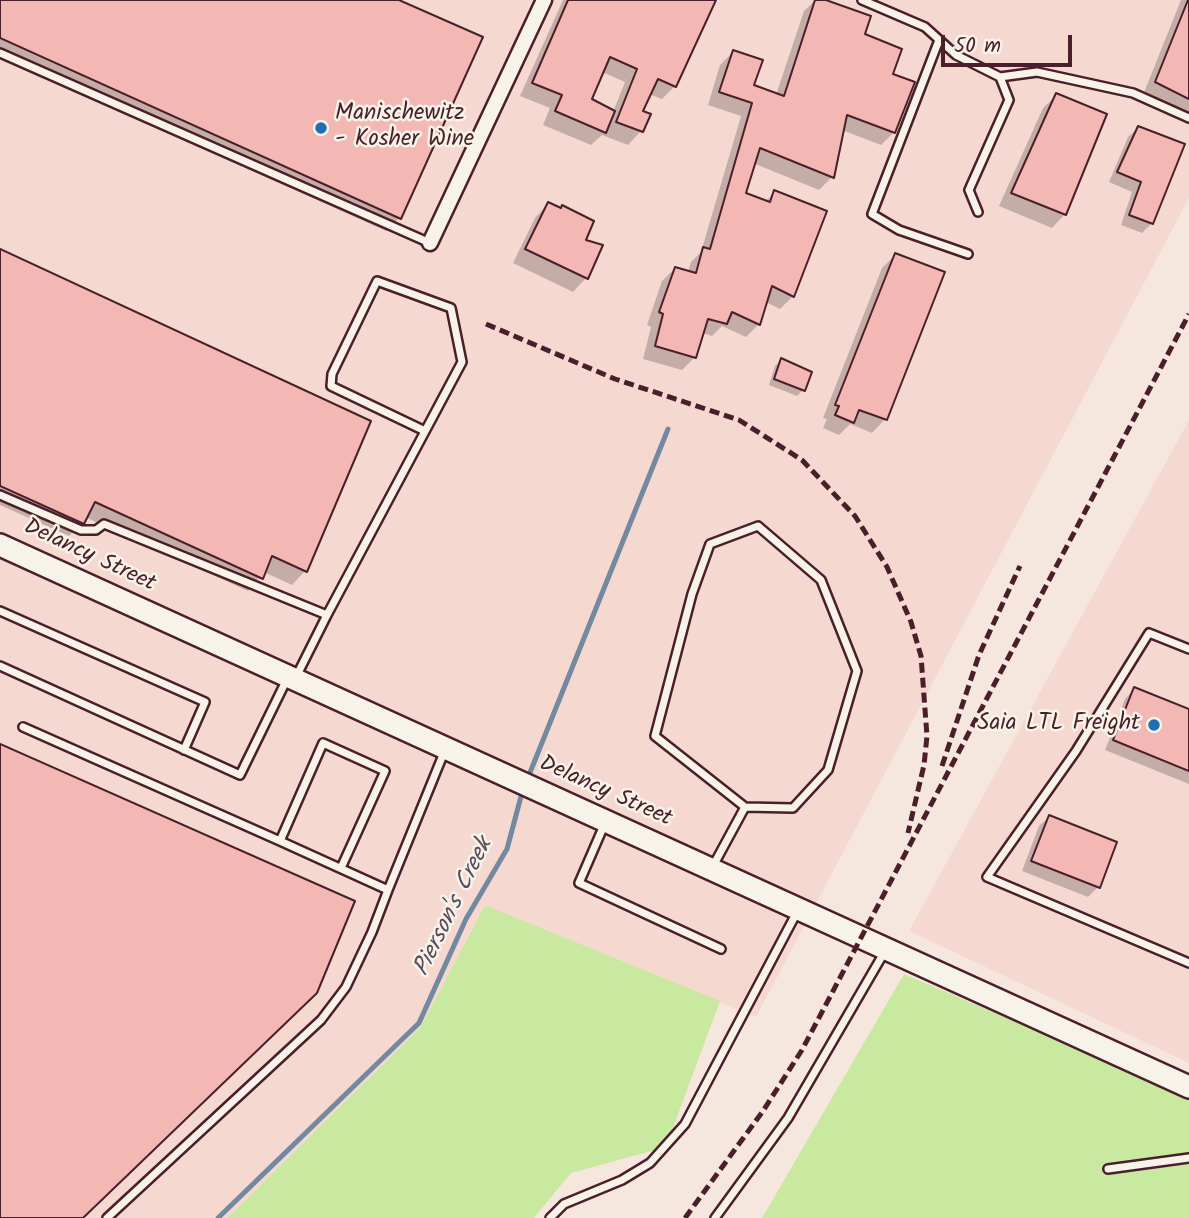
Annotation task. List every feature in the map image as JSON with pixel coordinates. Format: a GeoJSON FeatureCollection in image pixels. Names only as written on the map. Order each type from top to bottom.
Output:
{"type":"FeatureCollection","features":[{"type":"Feature","properties":{"kind":"street"},"geometry":{"type":"LineString","coordinates":[[430,243],[544,0]]}},
{"type":"Feature","properties":{"kind":"street","name":"Delancy Street"},"geometry":{"type":"LineString","coordinates":[[0,545],[1189,1087]]}},
{"type":"Feature","properties":{"kind":"lane"},"geometry":{"type":"LineString","coordinates":[[862,0],[925,27],[956,55],[1000,77],[1037,72],[1133,93],[1189,118]]}},
{"type":"Feature","properties":{"kind":"lane"},"geometry":{"type":"LineString","coordinates":[[939,40],[872,214],[899,230],[968,254]]}},
{"type":"Feature","properties":{"kind":"lane"},"geometry":{"type":"LineString","coordinates":[[0,53],[430,243]]}},
{"type":"Feature","properties":{"kind":"lane"},"geometry":{"type":"LineString","coordinates":[[978,212],[970,190],[1009,100],[1000,77]]}},
{"type":"Feature","properties":{"kind":"lane"},"geometry":{"type":"LineString","coordinates":[[0,666],[240,775],[327,615],[462,362],[450,308],[377,281],[332,374],[331,386],[425,431]]}},
{"type":"Feature","properties":{"kind":"lane"},"geometry":{"type":"LineString","coordinates":[[0,495],[81,530],[96,530],[104,524],[327,615]]}},
{"type":"Feature","properties":{"kind":"lane"},"geometry":{"type":"LineString","coordinates":[[758,526],[821,580],[857,671],[828,770],[793,808],[745,807],[655,736],[692,594],[710,544],[758,526]]}},
{"type":"Feature","properties":{"kind":"lane"},"geometry":{"type":"LineString","coordinates":[[0,611],[205,702],[184,750]]}},
{"type":"Feature","properties":{"kind":"lane"},"geometry":{"type":"LineString","coordinates":[[1189,649],[1149,633],[1076,751],[987,877],[1189,963]]}},
{"type":"Feature","properties":{"kind":"lane"},"geometry":{"type":"LineString","coordinates":[[23,727],[388,890]]}},
{"type":"Feature","properties":{"kind":"lane"},"geometry":{"type":"LineString","coordinates":[[280,841],[323,743],[385,771],[341,868]]}},
{"type":"Feature","properties":{"kind":"lane"},"geometry":{"type":"LineString","coordinates":[[107,1218],[321,1020],[346,987],[372,932],[445,750]]}},
{"type":"Feature","properties":{"kind":"lane"},"geometry":{"type":"LineString","coordinates":[[710,870],[745,807]]}},
{"type":"Feature","properties":{"kind":"lane"},"geometry":{"type":"LineString","coordinates":[[605,822],[579,883],[721,949]]}},
{"type":"Feature","properties":{"kind":"lane"},"geometry":{"type":"LineString","coordinates":[[550,1218],[565,1203],[622,1180],[650,1163],[685,1124],[717,1060],[773,963],[798,909]]}},
{"type":"Feature","properties":{"kind":"lane"},"geometry":{"type":"LineString","coordinates":[[715,1218],[788,1118],[887,948]]}},
{"type":"Feature","properties":{"kind":"lane"},"geometry":{"type":"LineString","coordinates":[[1108,1169],[1189,1158]]}},
{"type":"Feature","properties":{"kind":"shaded area"},"geometry":{"type":"Polygon","coordinates":[[[0,0],[1189,0],[1189,198],[756,1017],[485,905],[420,1028],[227,1218],[0,1218],[0,0]]]}},
{"type":"Feature","properties":{"kind":"shaded area"},"geometry":{"type":"Polygon","coordinates":[[[1189,420],[1189,1063],[909,931],[1189,420]]]}},
{"type":"Feature","properties":{"kind":"green space"},"geometry":{"type":"Polygon","coordinates":[[[485,905],[720,1001],[666,1147],[571,1173],[534,1218],[227,1218],[420,1028],[485,905]]]}},
{"type":"Feature","properties":{"kind":"green space"},"geometry":{"type":"Polygon","coordinates":[[[904,974],[1189,1096],[1189,1218],[762,1218],[904,974]]]}},
{"type":"Feature","properties":{"kind":"building","name":"Manischewitz - Kosher Wine"},"geometry":{"type":"Polygon","coordinates":[[[0,0],[399,0],[483,37],[401,219],[0,38],[0,0]]]}},
{"type":"Feature","properties":{"kind":"building"},"geometry":{"type":"Polygon","coordinates":[[[568,0],[716,0],[676,87],[658,79],[643,111],[651,114],[643,132],[616,122],[637,69],[610,57],[592,99],[615,111],[606,133],[555,111],[562,95],[532,83],[568,0]]]}},
{"type":"Feature","properties":{"kind":"building"},"geometry":{"type":"Polygon","coordinates":[[[815,0],[826,0],[871,16],[865,34],[902,49],[893,74],[915,82],[895,133],[847,115],[834,178],[760,148],[746,193],[770,202],[774,190],[827,211],[794,297],[772,286],[760,325],[732,312],[727,324],[708,319],[696,358],[655,346],[663,314],[659,312],[675,267],[696,273],[703,247],[710,249],[752,103],[719,92],[733,50],[763,60],[754,85],[784,96],[815,0]]]}},
{"type":"Feature","properties":{"kind":"building"},"geometry":{"type":"Polygon","coordinates":[[[1189,0],[1189,99],[1155,82],[1189,0]]]}},
{"type":"Feature","properties":{"kind":"building"},"geometry":{"type":"Polygon","coordinates":[[[1056,93],[1107,114],[1066,215],[1011,193],[1056,93]]]}},
{"type":"Feature","properties":{"kind":"building"},"geometry":{"type":"Polygon","coordinates":[[[1138,126],[1185,144],[1153,224],[1129,215],[1141,182],[1117,172],[1138,126]]]}},
{"type":"Feature","properties":{"kind":"building"},"geometry":{"type":"Polygon","coordinates":[[[548,202],[561,208],[562,205],[594,221],[586,240],[603,245],[588,279],[525,249],[548,202]]]}},
{"type":"Feature","properties":{"kind":"building"},"geometry":{"type":"Polygon","coordinates":[[[0,249],[371,421],[307,572],[272,556],[263,579],[95,502],[84,524],[0,486],[0,249]]]}},
{"type":"Feature","properties":{"kind":"building"},"geometry":{"type":"Polygon","coordinates":[[[895,253],[945,272],[887,420],[859,410],[854,423],[835,415],[839,406],[835,405],[895,253]]]}},
{"type":"Feature","properties":{"kind":"building"},"geometry":{"type":"Polygon","coordinates":[[[781,358],[812,372],[805,391],[774,379],[781,358]]]}},
{"type":"Feature","properties":{"kind":"building","name":"Saia LTL Freight"},"geometry":{"type":"Polygon","coordinates":[[[1134,687],[1189,709],[1189,771],[1113,740],[1134,687]]]}},
{"type":"Feature","properties":{"kind":"building"},"geometry":{"type":"Polygon","coordinates":[[[0,744],[355,901],[317,993],[83,1218],[0,1218],[0,744]]]}},
{"type":"Feature","properties":{"kind":"building"},"geometry":{"type":"Polygon","coordinates":[[[1049,815],[1117,842],[1100,888],[1031,861],[1049,815]]]}},
{"type":"Feature","properties":{"kind":"waterway","name":"Pierson's Creek"},"geometry":{"type":"LineString","coordinates":[[527,780],[668,429]]}},
{"type":"Feature","properties":{"kind":"waterway","name":"Pierson's Creek"},"geometry":{"type":"LineString","coordinates":[[218,1218],[419,1023],[466,919],[507,849],[523,789]]}},
{"type":"Feature","properties":{"kind":"railway"},"geometry":{"type":"LineString","coordinates":[[685,1218],[763,1111],[802,1050],[1189,314]]}},
{"type":"Feature","properties":{"kind":"railway"},"geometry":{"type":"LineString","coordinates":[[486,324],[615,379],[739,420],[802,460],[855,516],[887,567],[911,622],[921,656],[927,736],[924,765],[908,833]]}},
{"type":"Feature","properties":{"kind":"railway"},"geometry":{"type":"LineString","coordinates":[[942,766],[979,655],[1020,566]]}},
{"type":"Feature","properties":{"kind":"place","name":"Manischewitz - Kosher Wine"},"geometry":{"type":"Point","coordinates":[321,128]}},
{"type":"Feature","properties":{"kind":"place","name":"Saia LTL Freight"},"geometry":{"type":"Point","coordinates":[1154,725]}}]}
